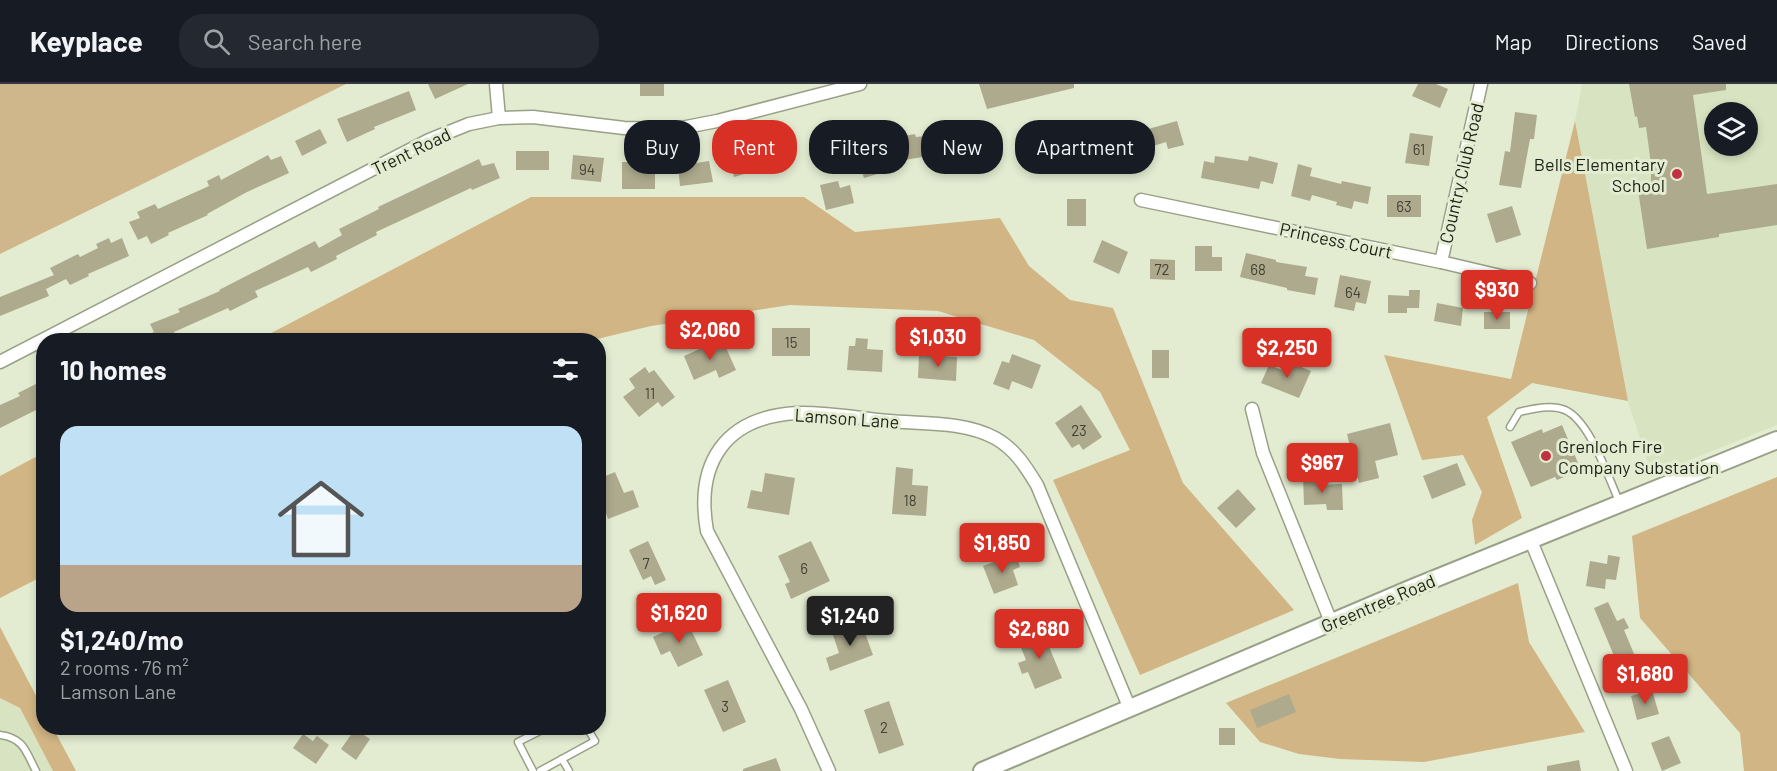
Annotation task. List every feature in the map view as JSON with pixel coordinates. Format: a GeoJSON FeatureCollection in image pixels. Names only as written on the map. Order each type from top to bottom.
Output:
{"type":"FeatureCollection","features":[{"type":"Feature","properties":{"kind":"street"},"geometry":{"type":"LineString","coordinates":[[496,84],[499,118]]}},
{"type":"Feature","properties":{"kind":"street","name":"Trent Road"},"geometry":{"type":"LineString","coordinates":[[56,333],[429,140],[469,124],[499,118],[533,117],[624,128],[664,129],[717,121],[860,84]]}},
{"type":"Feature","properties":{"kind":"street","name":"Country Club Road"},"geometry":{"type":"LineString","coordinates":[[1441,262],[1481,84]]}},
{"type":"Feature","properties":{"kind":"street","name":"Princess Court"},"geometry":{"type":"LineString","coordinates":[[1141,200],[1441,262],[1530,283]]}},
{"type":"Feature","properties":{"kind":"street","name":"Trent Road"},"geometry":{"type":"LineString","coordinates":[[0,362],[36,343]]}},
{"type":"Feature","properties":{"kind":"street"},"geometry":{"type":"LineString","coordinates":[[1252,409],[1263,453],[1331,622]]}},
{"type":"Feature","properties":{"kind":"street","name":"Lamson Lane"},"geometry":{"type":"LineString","coordinates":[[829,771],[801,709],[707,531],[703,509],[709,468],[718,450],[730,437],[746,425],[763,418],[800,413],[962,427],[996,438],[1025,465],[1037,486],[1130,709]]}},
{"type":"Feature","properties":{"kind":"street","name":"Greentree Road"},"geometry":{"type":"LineString","coordinates":[[982,771],[1331,622],[1777,440]]}},
{"type":"Feature","properties":{"kind":"street"},"geometry":{"type":"LineString","coordinates":[[1531,541],[1626,771]]}},
{"type":"Feature","properties":{"kind":"lane"},"geometry":{"type":"LineString","coordinates":[[1510,426],[1519,412],[1539,407],[1564,409],[1586,430],[1620,505]]}},
{"type":"Feature","properties":{"kind":"lane"},"geometry":{"type":"LineString","coordinates":[[0,735],[14,737],[22,746],[36,771]]}},
{"type":"Feature","properties":{"kind":"lane"},"geometry":{"type":"LineString","coordinates":[[532,735],[518,742],[533,771]]}},
{"type":"Feature","properties":{"kind":"lane"},"geometry":{"type":"LineString","coordinates":[[540,771],[595,741],[591,735]]}},
{"type":"Feature","properties":{"kind":"lane"},"geometry":{"type":"LineString","coordinates":[[562,759],[569,771]]}},
{"type":"Feature","properties":{"kind":"shaded area"},"geometry":{"type":"Polygon","coordinates":[[[0,84],[346,84],[0,254],[0,84]]]}},
{"type":"Feature","properties":{"kind":"shaded area"},"geometry":{"type":"Polygon","coordinates":[[[1582,84],[1777,84],[1777,425],[1652,475],[1628,402],[1575,121],[1582,84]]]}},
{"type":"Feature","properties":{"kind":"shaded area"},"geometry":{"type":"Polygon","coordinates":[[[1575,121],[1628,401],[1532,383],[1487,417],[1522,518],[1475,545],[1472,520],[1482,492],[1463,455],[1422,460],[1384,355],[1511,379],[1575,121]]]}},
{"type":"Feature","properties":{"kind":"shaded area"},"geometry":{"type":"Polygon","coordinates":[[[531,197],[804,197],[855,232],[1000,218],[1029,266],[1070,300],[1113,308],[1183,483],[1294,610],[1140,675],[1053,480],[1130,450],[1100,392],[1034,340],[938,311],[790,305],[651,326],[606,337],[606,333],[271,333],[531,197]]]}},
{"type":"Feature","properties":{"kind":"shaded area"},"geometry":{"type":"Polygon","coordinates":[[[36,457],[36,580],[0,598],[0,476],[36,457]]]}},
{"type":"Feature","properties":{"kind":"shaded area"},"geometry":{"type":"Polygon","coordinates":[[[1777,477],[1777,771],[1744,771],[1740,733],[1640,618],[1632,536],[1777,477]]]}},
{"type":"Feature","properties":{"kind":"shaded area"},"geometry":{"type":"Polygon","coordinates":[[[1518,583],[1529,642],[1585,732],[1424,762],[1340,759],[1299,754],[1260,742],[1226,703],[1518,583]]]}},
{"type":"Feature","properties":{"kind":"shaded area"},"geometry":{"type":"Polygon","coordinates":[[[0,627],[36,696],[36,735],[57,735],[76,771],[53,771],[20,708],[0,698],[0,627]]]}},
{"type":"Feature","properties":{"kind":"shaded area"},"geometry":{"type":"Polygon","coordinates":[[[0,698],[20,708],[53,771],[0,771],[0,698]]]}},
{"type":"Feature","properties":{"kind":"building"},"geometry":{"type":"Polygon","coordinates":[[[428,84],[468,84],[435,99],[428,84]]]}},
{"type":"Feature","properties":{"kind":"building"},"geometry":{"type":"Polygon","coordinates":[[[640,84],[664,84],[664,96],[640,96],[640,84]]]}},
{"type":"Feature","properties":{"kind":"building"},"geometry":{"type":"Polygon","coordinates":[[[979,84],[1074,84],[1074,88],[987,109],[979,84]]]}},
{"type":"Feature","properties":{"kind":"building"},"geometry":{"type":"Polygon","coordinates":[[[1418,84],[1436,84],[1448,89],[1440,108],[1412,96],[1418,84]]]}},
{"type":"Feature","properties":{"kind":"building","name":"Bells Elementary School"},"geometry":{"type":"Polygon","coordinates":[[[1629,84],[1726,84],[1726,90],[1693,95],[1707,194],[1777,184],[1777,225],[1647,249],[1638,190],[1651,187],[1651,164],[1646,127],[1639,128],[1629,84]]]}},
{"type":"Feature","properties":{"kind":"building"},"geometry":{"type":"Polygon","coordinates":[[[409,91],[416,110],[374,127],[375,129],[347,142],[337,119],[409,91]]]}},
{"type":"Feature","properties":{"kind":"building"},"geometry":{"type":"Polygon","coordinates":[[[1515,112],[1537,115],[1534,139],[1530,139],[1521,188],[1499,185],[1505,151],[1510,152],[1515,112]]]}},
{"type":"Feature","properties":{"kind":"building"},"geometry":{"type":"Polygon","coordinates":[[[1177,121],[1184,145],[1168,149],[1166,142],[1155,145],[1155,127],[1177,121]]]}},
{"type":"Feature","properties":{"kind":"building"},"geometry":{"type":"Polygon","coordinates":[[[320,129],[327,143],[302,156],[295,141],[320,129]]]}},
{"type":"Feature","properties":{"kind":"building"},"geometry":{"type":"Polygon","coordinates":[[[1410,133],[1433,136],[1429,166],[1405,163],[1410,133]]]}},
{"type":"Feature","properties":{"kind":"building"},"geometry":{"type":"Polygon","coordinates":[[[915,134],[916,137],[921,136],[921,157],[909,159],[909,135],[915,134]]]}},
{"type":"Feature","properties":{"kind":"building"},"geometry":{"type":"Polygon","coordinates":[[[516,151],[549,151],[549,170],[516,170],[516,151]]]}},
{"type":"Feature","properties":{"kind":"building"},"geometry":{"type":"Polygon","coordinates":[[[268,155],[271,160],[281,156],[289,173],[247,192],[151,244],[147,236],[138,240],[129,222],[140,218],[137,212],[155,204],[158,209],[209,186],[207,181],[219,175],[221,180],[268,155]]]}},
{"type":"Feature","properties":{"kind":"building"},"geometry":{"type":"Polygon","coordinates":[[[573,155],[604,158],[601,182],[571,179],[573,155]]]}},
{"type":"Feature","properties":{"kind":"building"},"geometry":{"type":"Polygon","coordinates":[[[1215,156],[1248,161],[1249,156],[1278,163],[1273,184],[1261,181],[1259,189],[1201,178],[1204,161],[1214,163],[1215,156]]]}},
{"type":"Feature","properties":{"kind":"building"},"geometry":{"type":"Polygon","coordinates":[[[479,159],[482,166],[494,163],[500,178],[472,190],[471,188],[376,232],[377,235],[311,272],[308,267],[255,291],[258,297],[230,311],[228,308],[174,333],[152,333],[154,332],[150,324],[180,312],[178,309],[220,291],[315,241],[319,248],[342,235],[339,229],[379,209],[378,207],[479,159]]]}},
{"type":"Feature","properties":{"kind":"building"},"geometry":{"type":"Polygon","coordinates":[[[709,161],[713,182],[680,186],[679,174],[700,174],[700,162],[709,161]]]}},
{"type":"Feature","properties":{"kind":"building"},"geometry":{"type":"Polygon","coordinates":[[[622,162],[624,162],[624,174],[655,174],[655,189],[622,189],[622,162]]]}},
{"type":"Feature","properties":{"kind":"building"},"geometry":{"type":"Polygon","coordinates":[[[1298,164],[1312,168],[1310,176],[1341,184],[1342,181],[1371,187],[1368,204],[1354,201],[1352,209],[1312,195],[1310,201],[1291,196],[1298,164]]]}},
{"type":"Feature","properties":{"kind":"building"},"geometry":{"type":"Polygon","coordinates":[[[863,174],[877,174],[864,178],[863,174]]]}},
{"type":"Feature","properties":{"kind":"building"},"geometry":{"type":"Polygon","coordinates":[[[838,181],[840,188],[850,185],[854,203],[826,210],[820,185],[838,181]]]}},
{"type":"Feature","properties":{"kind":"building"},"geometry":{"type":"Polygon","coordinates":[[[1387,195],[1421,195],[1421,217],[1387,217],[1387,195]]]}},
{"type":"Feature","properties":{"kind":"building"},"geometry":{"type":"Polygon","coordinates":[[[1067,199],[1086,199],[1086,226],[1067,226],[1067,199]]]}},
{"type":"Feature","properties":{"kind":"building"},"geometry":{"type":"Polygon","coordinates":[[[1512,206],[1521,235],[1496,243],[1487,214],[1512,206]]]}},
{"type":"Feature","properties":{"kind":"building"},"geometry":{"type":"Polygon","coordinates":[[[109,238],[111,243],[122,238],[129,256],[88,274],[89,276],[70,285],[66,279],[46,289],[49,296],[0,316],[0,297],[54,275],[50,268],[78,254],[80,257],[98,248],[96,244],[109,238]]]}},
{"type":"Feature","properties":{"kind":"building"},"geometry":{"type":"Polygon","coordinates":[[[1102,240],[1128,252],[1119,274],[1093,262],[1102,240]]]}},
{"type":"Feature","properties":{"kind":"building"},"geometry":{"type":"Polygon","coordinates":[[[1195,246],[1212,246],[1212,257],[1222,257],[1222,271],[1195,271],[1195,246]]]}},
{"type":"Feature","properties":{"kind":"building"},"geometry":{"type":"Polygon","coordinates":[[[1246,253],[1276,260],[1276,262],[1307,267],[1305,276],[1318,278],[1315,295],[1240,277],[1246,253]]]}},
{"type":"Feature","properties":{"kind":"building"},"geometry":{"type":"Polygon","coordinates":[[[1150,259],[1175,260],[1175,280],[1150,279],[1150,259]]]}},
{"type":"Feature","properties":{"kind":"building"},"geometry":{"type":"Polygon","coordinates":[[[1340,275],[1371,281],[1366,304],[1356,302],[1354,311],[1334,307],[1340,275]]]}},
{"type":"Feature","properties":{"kind":"building"},"geometry":{"type":"Polygon","coordinates":[[[1409,290],[1420,290],[1419,308],[1407,308],[1407,313],[1388,313],[1388,295],[1409,296],[1409,290]]]}},
{"type":"Feature","properties":{"kind":"building"},"geometry":{"type":"Polygon","coordinates":[[[1437,303],[1463,308],[1461,326],[1434,321],[1437,303]]]}},
{"type":"Feature","properties":{"kind":"building"},"geometry":{"type":"Polygon","coordinates":[[[1484,312],[1510,312],[1510,329],[1484,329],[1484,312]]]}},
{"type":"Feature","properties":{"kind":"building"},"geometry":{"type":"Polygon","coordinates":[[[772,328],[810,328],[810,356],[772,356],[772,328]]]}},
{"type":"Feature","properties":{"kind":"building"},"geometry":{"type":"Polygon","coordinates":[[[856,338],[868,339],[867,349],[883,350],[882,372],[847,370],[849,346],[855,346],[856,338]]]}},
{"type":"Feature","properties":{"kind":"building"},"geometry":{"type":"Polygon","coordinates":[[[722,339],[736,370],[719,378],[716,370],[694,380],[684,356],[722,339]]]}},
{"type":"Feature","properties":{"kind":"building"},"geometry":{"type":"Polygon","coordinates":[[[1152,350],[1169,350],[1169,378],[1152,378],[1152,350]]]}},
{"type":"Feature","properties":{"kind":"building"},"geometry":{"type":"Polygon","coordinates":[[[1012,354],[1041,365],[1032,389],[1012,381],[1009,390],[993,384],[1002,361],[1009,363],[1012,354]]]}},
{"type":"Feature","properties":{"kind":"building"},"geometry":{"type":"Polygon","coordinates":[[[919,355],[957,357],[956,381],[918,378],[919,355]]]}},
{"type":"Feature","properties":{"kind":"building"},"geometry":{"type":"Polygon","coordinates":[[[1289,362],[1311,371],[1299,398],[1261,383],[1269,365],[1285,371],[1289,362]]]}},
{"type":"Feature","properties":{"kind":"building"},"geometry":{"type":"Polygon","coordinates":[[[645,367],[649,373],[654,370],[675,397],[662,407],[658,402],[639,417],[623,397],[635,388],[629,379],[645,367]]]}},
{"type":"Feature","properties":{"kind":"building"},"geometry":{"type":"Polygon","coordinates":[[[36,384],[36,410],[0,428],[0,405],[20,396],[18,393],[36,384]]]}},
{"type":"Feature","properties":{"kind":"building"},"geometry":{"type":"Polygon","coordinates":[[[1081,405],[1102,437],[1083,450],[1079,444],[1072,448],[1055,423],[1081,405]]]}},
{"type":"Feature","properties":{"kind":"building"},"geometry":{"type":"Polygon","coordinates":[[[1390,423],[1398,455],[1375,461],[1379,478],[1359,483],[1347,434],[1390,423]]]}},
{"type":"Feature","properties":{"kind":"building","name":"Grenloch Fire Company Substation"},"geometry":{"type":"Polygon","coordinates":[[[1562,425],[1581,470],[1531,487],[1511,442],[1542,429],[1543,433],[1562,425]]]}},
{"type":"Feature","properties":{"kind":"building"},"geometry":{"type":"Polygon","coordinates":[[[1457,463],[1466,485],[1432,499],[1423,476],[1457,463]]]}},
{"type":"Feature","properties":{"kind":"building"},"geometry":{"type":"Polygon","coordinates":[[[896,467],[913,469],[912,485],[928,486],[926,516],[892,514],[896,467]]]}},
{"type":"Feature","properties":{"kind":"building"},"geometry":{"type":"Polygon","coordinates":[[[615,472],[624,493],[633,490],[639,507],[608,519],[606,476],[615,472]]]}},
{"type":"Feature","properties":{"kind":"building"},"geometry":{"type":"Polygon","coordinates":[[[765,473],[795,478],[789,515],[747,508],[751,490],[762,492],[765,473]]]}},
{"type":"Feature","properties":{"kind":"building"},"geometry":{"type":"Polygon","coordinates":[[[1319,475],[1320,485],[1342,484],[1343,510],[1327,510],[1326,504],[1304,505],[1303,476],[1319,475]]]}},
{"type":"Feature","properties":{"kind":"building"},"geometry":{"type":"Polygon","coordinates":[[[1238,489],[1256,509],[1236,528],[1217,508],[1238,489]]]}},
{"type":"Feature","properties":{"kind":"building"},"geometry":{"type":"Polygon","coordinates":[[[648,541],[666,580],[655,585],[651,576],[643,580],[629,550],[648,541]]]}},
{"type":"Feature","properties":{"kind":"building"},"geometry":{"type":"Polygon","coordinates":[[[811,541],[830,581],[791,599],[785,584],[790,582],[778,556],[811,541]]]}},
{"type":"Feature","properties":{"kind":"building"},"geometry":{"type":"Polygon","coordinates":[[[1016,554],[1020,567],[1013,570],[1018,585],[994,594],[983,566],[1016,554]]]}},
{"type":"Feature","properties":{"kind":"building"},"geometry":{"type":"Polygon","coordinates":[[[1608,555],[1620,557],[1616,580],[1606,579],[1605,589],[1586,586],[1590,561],[1607,564],[1608,555]]]}},
{"type":"Feature","properties":{"kind":"building"},"geometry":{"type":"Polygon","coordinates":[[[1608,602],[1617,621],[1624,618],[1629,628],[1624,630],[1640,668],[1622,675],[1594,608],[1608,602]]]}},
{"type":"Feature","properties":{"kind":"building"},"geometry":{"type":"Polygon","coordinates":[[[687,621],[703,655],[678,667],[670,651],[661,655],[653,637],[687,621]]]}},
{"type":"Feature","properties":{"kind":"building"},"geometry":{"type":"Polygon","coordinates":[[[861,622],[873,655],[830,671],[826,658],[839,653],[832,632],[861,622]]]}},
{"type":"Feature","properties":{"kind":"building"},"geometry":{"type":"Polygon","coordinates":[[[1042,630],[1062,678],[1035,689],[1028,672],[1022,674],[1018,663],[1026,660],[1018,640],[1042,630]]]}},
{"type":"Feature","properties":{"kind":"building"},"geometry":{"type":"Polygon","coordinates":[[[728,680],[746,722],[723,732],[704,690],[728,680]]]}},
{"type":"Feature","properties":{"kind":"building"},"geometry":{"type":"Polygon","coordinates":[[[1652,690],[1659,714],[1637,720],[1631,696],[1652,690]]]}},
{"type":"Feature","properties":{"kind":"building"},"geometry":{"type":"Polygon","coordinates":[[[1289,694],[1296,712],[1257,728],[1250,710],[1289,694]]]}},
{"type":"Feature","properties":{"kind":"building"},"geometry":{"type":"Polygon","coordinates":[[[889,701],[904,745],[879,754],[864,710],[889,701]]]}},
{"type":"Feature","properties":{"kind":"building"},"geometry":{"type":"Polygon","coordinates":[[[1219,728],[1235,728],[1235,745],[1219,745],[1219,728]]]}},
{"type":"Feature","properties":{"kind":"building"},"geometry":{"type":"Polygon","coordinates":[[[302,735],[313,741],[317,736],[329,745],[316,764],[293,748],[302,735]]]}},
{"type":"Feature","properties":{"kind":"building"},"geometry":{"type":"Polygon","coordinates":[[[351,735],[364,735],[370,739],[356,760],[341,749],[351,735]]]}},
{"type":"Feature","properties":{"kind":"building"},"geometry":{"type":"Polygon","coordinates":[[[1669,736],[1681,763],[1662,771],[1651,743],[1669,736]]]}},
{"type":"Feature","properties":{"kind":"building"},"geometry":{"type":"Polygon","coordinates":[[[776,758],[781,771],[743,771],[743,769],[776,758]]]}},
{"type":"Feature","properties":{"kind":"building"},"geometry":{"type":"Polygon","coordinates":[[[1579,760],[1581,771],[1547,771],[1547,766],[1579,760]]]}},
{"type":"Feature","properties":{"kind":"place","name":"Bells Elementary School"},"geometry":{"type":"Point","coordinates":[1677,174]}},
{"type":"Feature","properties":{"kind":"place","name":"Grenloch Fire Company Substation"},"geometry":{"type":"Point","coordinates":[1546,456]}}]}
